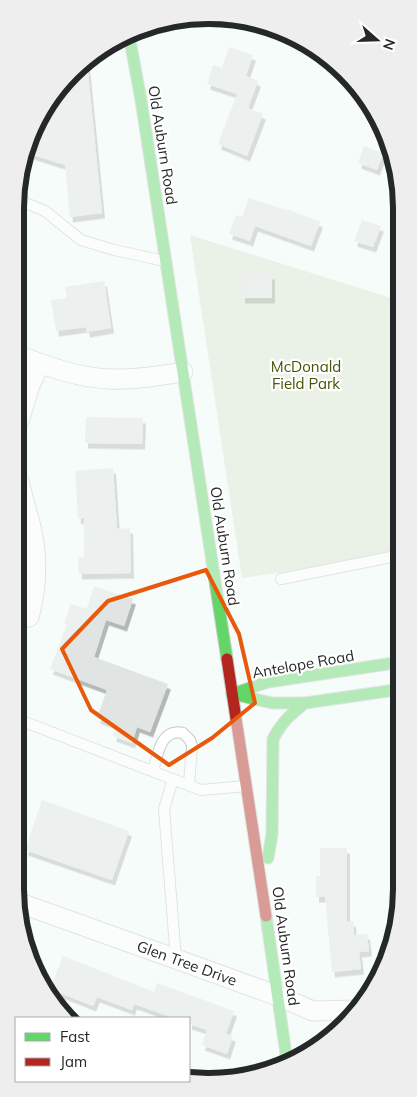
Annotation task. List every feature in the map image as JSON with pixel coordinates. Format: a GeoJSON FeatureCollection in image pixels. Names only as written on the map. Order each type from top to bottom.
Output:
{"type":"FeatureCollection","features":[{"type":"Feature","properties":{"kind":"main road","name":"Old Auburn Road"},"geometry":{"type":"LineString","coordinates":[[131,41],[166,261],[287,1055]]}},
{"type":"Feature","properties":{"kind":"main road","name":"Antelope Road"},"geometry":{"type":"LineString","coordinates":[[232,694],[268,682],[393,663]]}},
{"type":"Feature","properties":{"kind":"main road","name":"Antelope Road"},"geometry":{"type":"LineString","coordinates":[[232,694],[272,702],[305,703],[393,690]]}},
{"type":"Feature","properties":{"kind":"main road"},"geometry":{"type":"LineString","coordinates":[[262,890],[272,834],[273,739],[276,730],[283,721],[305,703]]}},
{"type":"Feature","properties":{"kind":"street"},"geometry":{"type":"LineString","coordinates":[[24,358],[79,375],[110,379],[144,378],[183,372]]}},
{"type":"Feature","properties":{"kind":"street"},"geometry":{"type":"LineString","coordinates":[[24,405],[30,385],[40,364]]}},
{"type":"Feature","properties":{"kind":"street"},"geometry":{"type":"LineString","coordinates":[[24,500],[36,557],[35,587],[29,617]]}},
{"type":"Feature","properties":{"kind":"street","name":"Glen Tree Drive"},"geometry":{"type":"LineString","coordinates":[[24,905],[278,996],[313,1012],[347,1011]]}},
{"type":"Feature","properties":{"kind":"lane"},"geometry":{"type":"LineString","coordinates":[[24,202],[44,211],[82,240],[114,250],[166,261]]}},
{"type":"Feature","properties":{"kind":"lane"},"geometry":{"type":"LineString","coordinates":[[281,579],[393,557]]}},
{"type":"Feature","properties":{"kind":"lane"},"geometry":{"type":"LineString","coordinates":[[24,722],[201,790],[247,786]]}},
{"type":"Feature","properties":{"kind":"lane"},"geometry":{"type":"LineString","coordinates":[[153,771],[165,737],[171,732],[183,733],[190,740],[192,746],[189,784]]}},
{"type":"Feature","properties":{"kind":"lane"},"geometry":{"type":"LineString","coordinates":[[173,779],[164,809],[176,959]]}},
{"type":"Feature","properties":{"kind":"highlighted area"},"geometry":{"type":"Polygon","coordinates":[[[206,570],[239,634],[255,703],[212,738],[169,765],[91,710],[62,649],[108,601],[206,570]]]}},
{"type":"Feature","properties":{"kind":"green space","name":"McDonald Field Park"},"geometry":{"type":"Polygon","coordinates":[[[190,235],[393,298],[393,557],[242,578],[190,235]]]}},
{"type":"Feature","properties":{"kind":"building"},"geometry":{"type":"Polygon","coordinates":[[[229,47],[253,55],[246,76],[258,81],[248,108],[263,114],[247,156],[218,144],[237,94],[207,84],[213,65],[222,68],[229,47]]]}},
{"type":"Feature","properties":{"kind":"building"},"geometry":{"type":"Polygon","coordinates":[[[88,69],[102,213],[70,217],[65,165],[32,155],[43,127],[55,106],[88,69]]]}},
{"type":"Feature","properties":{"kind":"building"},"geometry":{"type":"Polygon","coordinates":[[[364,146],[383,153],[377,170],[358,163],[364,146]]]}},
{"type":"Feature","properties":{"kind":"building"},"geometry":{"type":"Polygon","coordinates":[[[249,198],[287,209],[320,222],[311,246],[255,226],[250,241],[229,234],[236,215],[242,217],[249,198]]]}},
{"type":"Feature","properties":{"kind":"building"},"geometry":{"type":"Polygon","coordinates":[[[362,220],[381,226],[373,247],[354,241],[362,220]]]}},
{"type":"Feature","properties":{"kind":"building"},"geometry":{"type":"Polygon","coordinates":[[[242,274],[272,274],[272,298],[242,298],[242,274]]]}},
{"type":"Feature","properties":{"kind":"building"},"geometry":{"type":"Polygon","coordinates":[[[104,281],[111,328],[87,332],[86,327],[56,331],[51,300],[67,298],[65,287],[104,281]]]}},
{"type":"Feature","properties":{"kind":"building"},"geometry":{"type":"Polygon","coordinates":[[[86,417],[143,418],[142,444],[85,443],[86,417]]]}},
{"type":"Feature","properties":{"kind":"building"},"geometry":{"type":"Polygon","coordinates":[[[113,468],[117,529],[130,528],[131,573],[79,574],[78,557],[84,557],[84,518],[78,519],[75,471],[113,468]]]}},
{"type":"Feature","properties":{"kind":"building"},"geometry":{"type":"Polygon","coordinates":[[[94,586],[133,599],[124,626],[106,620],[94,657],[168,684],[150,732],[137,727],[132,743],[113,736],[117,726],[97,718],[107,690],[50,669],[67,624],[64,623],[71,604],[87,609],[94,586]]]}},
{"type":"Feature","properties":{"kind":"building"},"geometry":{"type":"Polygon","coordinates":[[[42,800],[129,831],[112,880],[25,850],[42,800]]]}},
{"type":"Feature","properties":{"kind":"building"},"geometry":{"type":"Polygon","coordinates":[[[320,848],[347,848],[347,922],[353,921],[354,935],[367,934],[369,951],[359,952],[361,969],[332,972],[325,897],[316,897],[316,876],[320,876],[320,848]]]}},
{"type":"Feature","properties":{"kind":"building"},"geometry":{"type":"Polygon","coordinates":[[[63,956],[154,992],[157,983],[234,1011],[226,1034],[233,1036],[227,1054],[202,1045],[207,1030],[190,1024],[190,1017],[171,1017],[134,1004],[132,1010],[97,997],[93,1006],[55,991],[52,985],[63,956]]]}},
{"type":"Feature","properties":{"kind":"traffic: fast"},"geometry":{"type":"LineString","coordinates":[[130,42],[141,100],[227,659]]}},
{"type":"Feature","properties":{"kind":"traffic: fast"},"geometry":{"type":"LineString","coordinates":[[232,694],[268,682],[393,663]]}},
{"type":"Feature","properties":{"kind":"traffic: fast"},"geometry":{"type":"LineString","coordinates":[[233,694],[272,703],[305,703],[393,690]]}},
{"type":"Feature","properties":{"kind":"traffic: fast"},"geometry":{"type":"LineString","coordinates":[[268,858],[272,834],[273,739],[287,719],[305,703]]}},
{"type":"Feature","properties":{"kind":"traffic: fast"},"geometry":{"type":"LineString","coordinates":[[266,916],[286,1056]]}},
{"type":"Feature","properties":{"kind":"traffic: jam"},"geometry":{"type":"LineString","coordinates":[[227,659],[266,916]]}}]}
